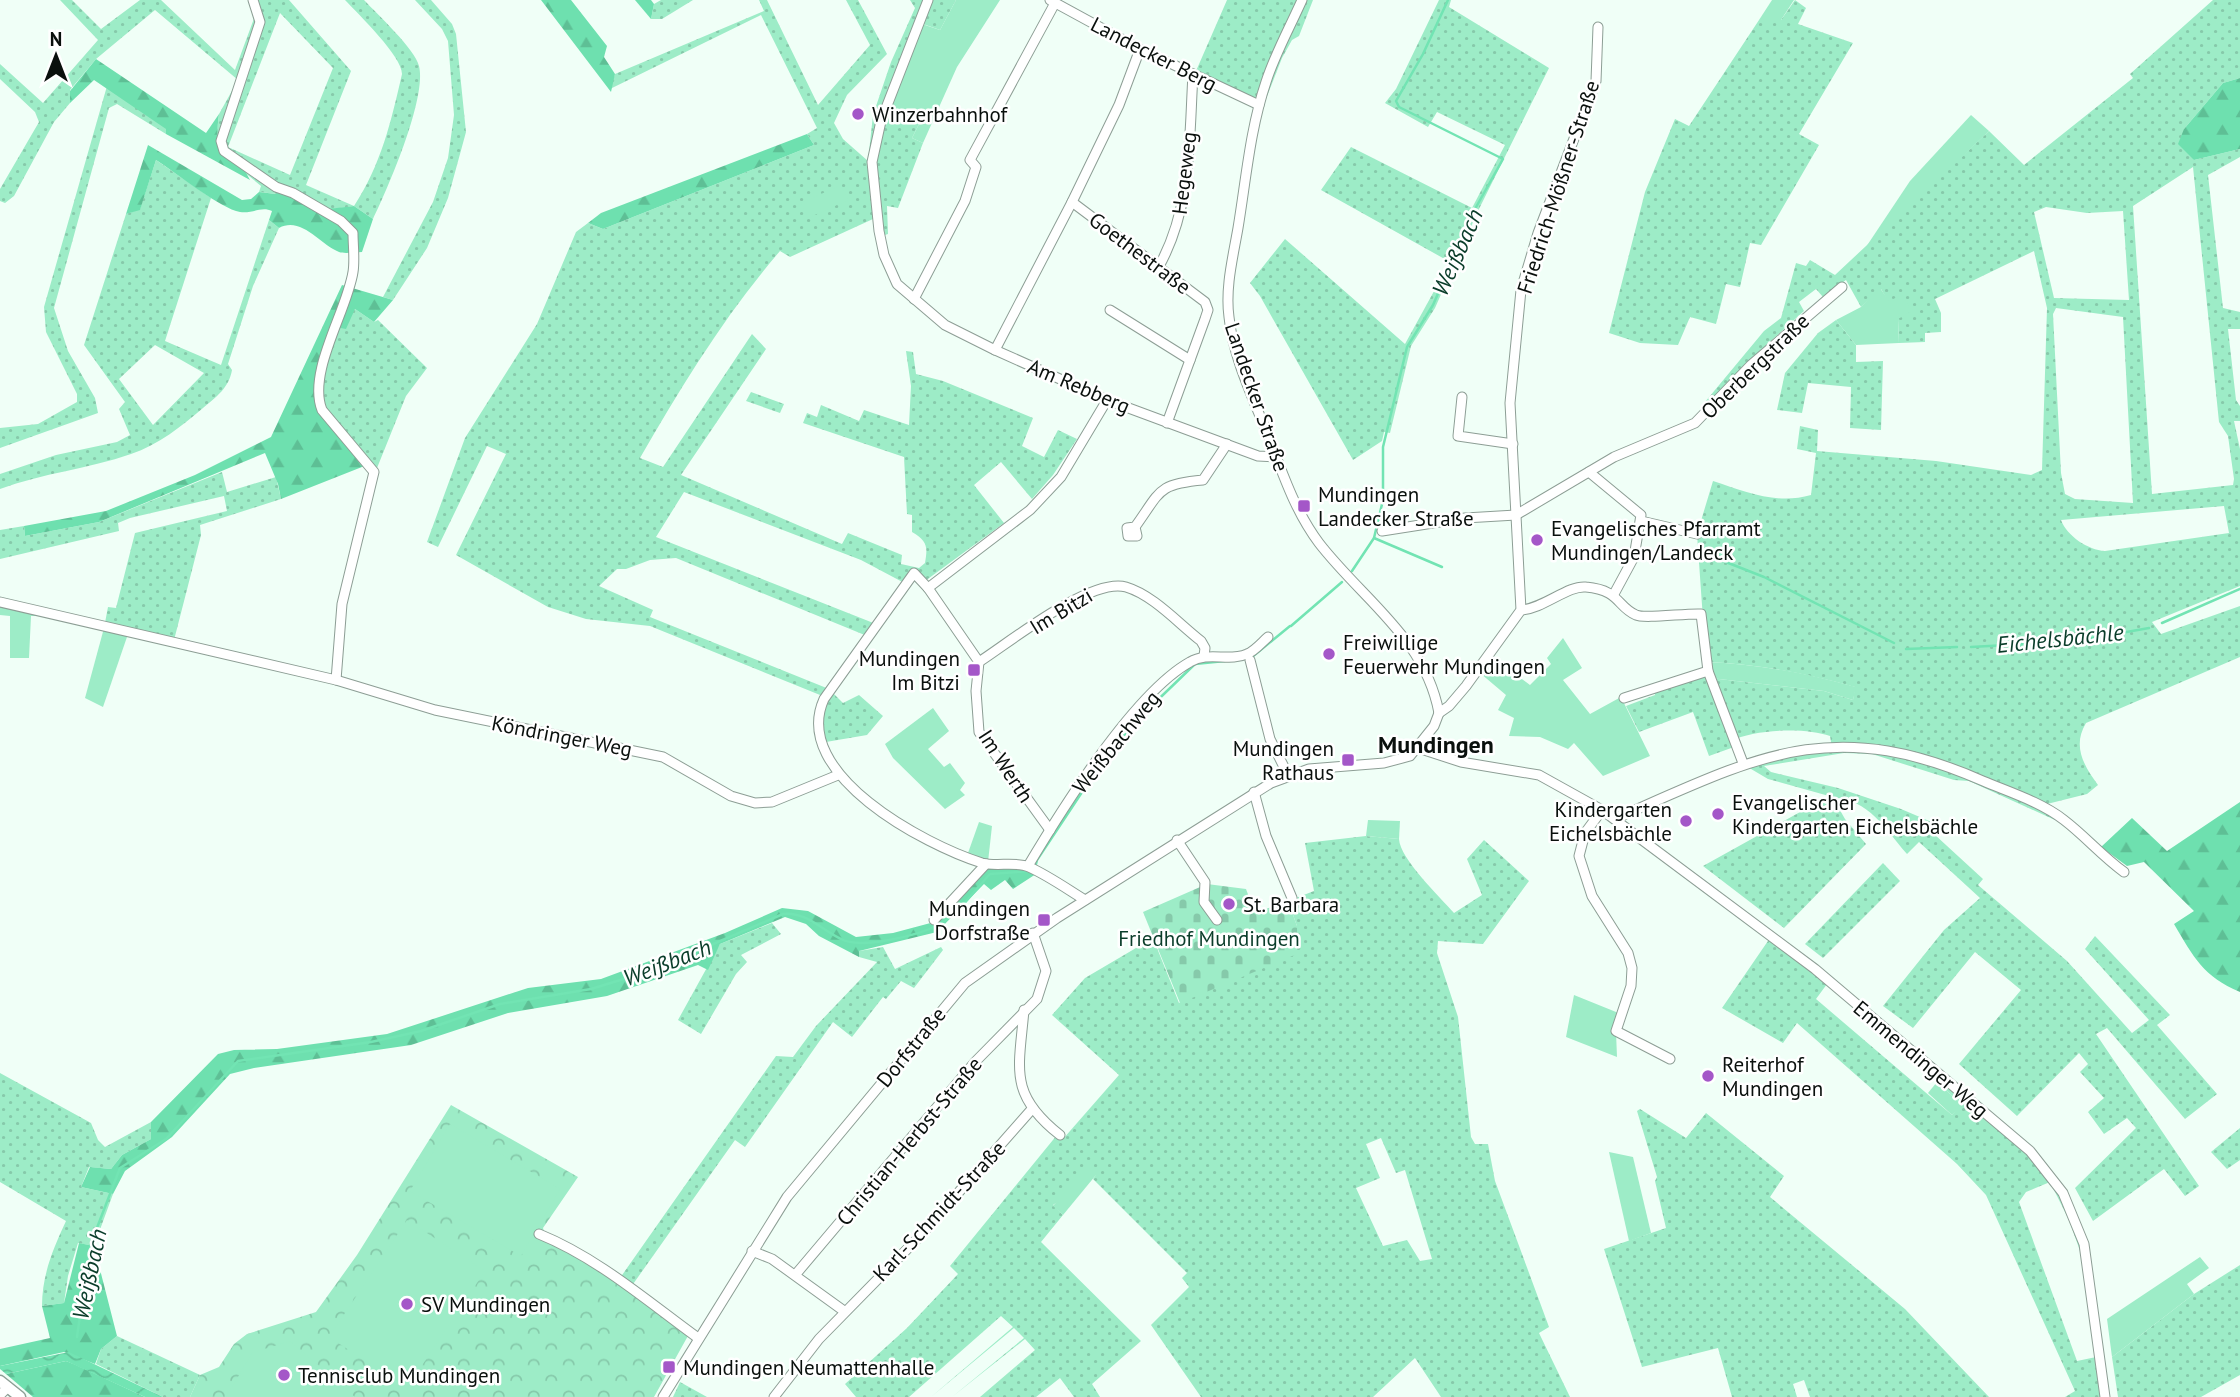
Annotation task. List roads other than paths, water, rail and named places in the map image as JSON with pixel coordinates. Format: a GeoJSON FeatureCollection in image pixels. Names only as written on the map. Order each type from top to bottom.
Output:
{"type":"FeatureCollection","features":[{"type":"Feature","properties":{"kind":"main road"},"geometry":{"type":"LineString","coordinates":[[3,1388],[20,1397]]}},
{"type":"Feature","properties":{"kind":"street"},"geometry":{"type":"LineString","coordinates":[[253,0],[260,22],[221,141],[224,151],[276,187],[293,193],[341,221],[354,233],[354,272],[321,374],[317,398],[322,410],[374,472],[342,604],[336,680]]}},
{"type":"Feature","properties":{"kind":"street","name":"Am Rebberg"},"geometry":{"type":"LineString","coordinates":[[928,0],[881,121],[872,162],[879,231],[884,255],[897,284],[945,325],[995,350],[1107,400],[1265,458],[1276,457]]}},
{"type":"Feature","properties":{"kind":"street","name":"Landecker Straße"},"geometry":{"type":"LineString","coordinates":[[1303,0],[1274,60],[1259,105],[1229,284],[1231,332],[1286,485],[1313,534],[1416,652],[1432,685],[1439,713]]}},
{"type":"Feature","properties":{"kind":"street"},"geometry":{"type":"LineString","coordinates":[[914,299],[965,201],[976,167],[970,160],[1053,2]]}},
{"type":"Feature","properties":{"kind":"street","name":"Landecker Berg"},"geometry":{"type":"LineString","coordinates":[[1053,2],[1140,49],[1259,105]]}},
{"type":"Feature","properties":{"kind":"street","name":"Friedrich-Mößner-Straße"},"geometry":{"type":"LineString","coordinates":[[1521,610],[1512,369],[1521,290],[1538,233],[1596,81],[1598,27]]}},
{"type":"Feature","properties":{"kind":"street"},"geometry":{"type":"LineString","coordinates":[[1072,202],[1119,105],[1140,49]]}},
{"type":"Feature","properties":{"kind":"street","name":"Hegeweg"},"geometry":{"type":"LineString","coordinates":[[1157,268],[1171,244],[1180,218],[1188,174],[1193,74]]}},
{"type":"Feature","properties":{"kind":"street","name":"Goethestraße"},"geometry":{"type":"LineString","coordinates":[[995,350],[1072,202],[1205,302],[1208,310],[1167,422]]}},
{"type":"Feature","properties":{"kind":"street","name":"Oberbergstraße"},"geometry":{"type":"LineString","coordinates":[[1516,515],[1624,453],[1695,423],[1751,365],[1842,287]]}},
{"type":"Feature","properties":{"kind":"street"},"geometry":{"type":"LineString","coordinates":[[1110,310],[1189,360]]}},
{"type":"Feature","properties":{"kind":"street"},"geometry":{"type":"LineString","coordinates":[[1462,397],[1458,436],[1513,444]]}},
{"type":"Feature","properties":{"kind":"street"},"geometry":{"type":"LineString","coordinates":[[928,588],[1030,510],[1060,477],[1107,400]]}},
{"type":"Feature","properties":{"kind":"street"},"geometry":{"type":"LineString","coordinates":[[1135,527],[1160,491],[1170,483],[1203,480],[1227,444]]}},
{"type":"Feature","properties":{"kind":"street"},"geometry":{"type":"LineString","coordinates":[[1589,472],[1641,515],[1634,557],[1614,594]]}},
{"type":"Feature","properties":{"kind":"street"},"geometry":{"type":"LineString","coordinates":[[1382,531],[1465,518],[1516,515]]}},
{"type":"Feature","properties":{"kind":"street"},"geometry":{"type":"LineString","coordinates":[[1641,521],[1697,534]]}},
{"type":"Feature","properties":{"kind":"street"},"geometry":{"type":"LineString","coordinates":[[979,662],[928,588],[914,573],[870,638],[838,674],[824,699],[818,716],[822,750],[838,775],[914,831],[945,850],[986,864],[1033,869],[1085,900]]}},
{"type":"Feature","properties":{"kind":"street","name":"Im Bitzi"},"geometry":{"type":"LineString","coordinates":[[979,662],[1074,600],[1097,588],[1115,585],[1142,594],[1200,641],[1205,648],[1204,656]]}},
{"type":"Feature","properties":{"kind":"street"},"geometry":{"type":"LineString","coordinates":[[1418,748],[1434,726],[1439,713],[1450,706],[1466,686],[1521,610],[1533,610],[1583,586],[1614,594],[1636,615],[1652,617],[1668,613],[1701,614],[1707,671],[1744,763]]}},
{"type":"Feature","properties":{"kind":"street","name":"Köndringer Weg"},"geometry":{"type":"LineString","coordinates":[[0,602],[336,680],[435,710],[663,757],[731,796],[755,803],[772,802],[838,775]]}},
{"type":"Feature","properties":{"kind":"street"},"geometry":{"type":"LineString","coordinates":[[1204,656],[1225,658],[1248,654],[1268,637]]}},
{"type":"Feature","properties":{"kind":"street","name":"Weißbachweg"},"geometry":{"type":"LineString","coordinates":[[1033,869],[1050,830],[1120,731],[1180,669],[1204,656]]}},
{"type":"Feature","properties":{"kind":"street"},"geometry":{"type":"LineString","coordinates":[[1250,660],[1270,739],[1288,775]]}},
{"type":"Feature","properties":{"kind":"street","name":"Im Werth"},"geometry":{"type":"LineString","coordinates":[[979,662],[975,691],[979,732],[1050,830]]}},
{"type":"Feature","properties":{"kind":"street"},"geometry":{"type":"LineString","coordinates":[[1624,698],[1707,671]]}},
{"type":"Feature","properties":{"kind":"street"},"geometry":{"type":"LineString","coordinates":[[1615,819],[1744,763],[1799,750],[1854,746],[1928,758],[2032,802],[2063,819],[2124,872]]}},
{"type":"Feature","properties":{"kind":"street","name":"Dorfstraße"},"geometry":{"type":"LineString","coordinates":[[663,1397],[787,1197],[965,983],[1033,933],[1254,792],[1288,775],[1324,767],[1402,760],[1418,748]]}},
{"type":"Feature","properties":{"kind":"street","name":"Emmendinger Weg"},"geometry":{"type":"LineString","coordinates":[[1418,748],[1461,762],[1539,775],[1602,810],[1815,969],[2030,1151],[2063,1193],[2084,1244],[2105,1397]]}},
{"type":"Feature","properties":{"kind":"street"},"geometry":{"type":"LineString","coordinates":[[1254,792],[1269,847],[1292,898]]}},
{"type":"Feature","properties":{"kind":"street"},"geometry":{"type":"LineString","coordinates":[[1602,810],[1585,833],[1579,856],[1592,896],[1628,953],[1632,968],[1631,986],[1616,1031],[1670,1059]]}},
{"type":"Feature","properties":{"kind":"street"},"geometry":{"type":"LineString","coordinates":[[1177,840],[1205,882],[1204,902],[1217,920]]}},
{"type":"Feature","properties":{"kind":"street"},"geometry":{"type":"LineString","coordinates":[[933,920],[986,864]]}},
{"type":"Feature","properties":{"kind":"street"},"geometry":{"type":"LineString","coordinates":[[1033,933],[1044,961],[1044,982],[1037,999],[1024,1010],[1018,1066],[1022,1086],[1032,1109],[1060,1135]]}},
{"type":"Feature","properties":{"kind":"street","name":"Christian-Herbst-Straße"},"geometry":{"type":"LineString","coordinates":[[796,1274],[975,1062],[1024,1010]]}},
{"type":"Feature","properties":{"kind":"street","name":"Karl-Schmidt-Straße"},"geometry":{"type":"LineString","coordinates":[[774,1397],[844,1311],[921,1235],[1032,1109]]}},
{"type":"Feature","properties":{"kind":"street"},"geometry":{"type":"LineString","coordinates":[[539,1234],[572,1247],[600,1265],[698,1338]]}},
{"type":"Feature","properties":{"kind":"street"},"geometry":{"type":"LineString","coordinates":[[752,1251],[772,1258],[844,1311]]}},
{"type":"Feature","properties":{"kind":"water"},"geometry":{"type":"Polygon","coordinates":[[[69,1352],[163,1397],[145,1397],[66,1361],[6,1374],[0,1369],[0,1366],[69,1352]]]}},
{"type":"Feature","properties":{"kind":"waterway","name":"Weißbach"},"geometry":{"type":"LineString","coordinates":[[1352,571],[1374,538],[1383,500],[1383,447],[1407,347],[1433,305],[1475,209],[1503,159],[1399,107],[1396,101],[1423,54],[1448,0]]}},
{"type":"Feature","properties":{"kind":"waterway","name":"Eichelsbächle"},"geometry":{"type":"LineString","coordinates":[[1374,538],[1442,567]]}},
{"type":"Feature","properties":{"kind":"waterway","name":"Eichelsbächle"},"geometry":{"type":"LineString","coordinates":[[1703,553],[1764,577],[1894,643]]}},
{"type":"Feature","properties":{"kind":"waterway","name":"Eichelsbächle"},"geometry":{"type":"LineString","coordinates":[[1674,557],[1691,554]]}},
{"type":"Feature","properties":{"kind":"waterway","name":"Weißbach"},"geometry":{"type":"LineString","coordinates":[[1291,626],[1342,582]]}},
{"type":"Feature","properties":{"kind":"waterway","name":"Eichelsbächle"},"geometry":{"type":"LineString","coordinates":[[2162,623],[2240,589]]}},
{"type":"Feature","properties":{"kind":"waterway","name":"Weißbach"},"geometry":{"type":"LineString","coordinates":[[1252,657],[1290,626]]}},
{"type":"Feature","properties":{"kind":"waterway","name":"Eichelsbächle"},"geometry":{"type":"LineString","coordinates":[[1971,647],[2076,641],[2149,628]]}},
{"type":"Feature","properties":{"kind":"waterway","name":"Eichelsbächle"},"geometry":{"type":"LineString","coordinates":[[1906,649],[1957,647]]}},
{"type":"Feature","properties":{"kind":"waterway","name":"Weißbach"},"geometry":{"type":"LineString","coordinates":[[1035,868],[1037,860],[1106,756],[1139,718],[1195,664],[1225,661]]}},
{"type":"Feature","properties":{"kind":"waterway","name":"Weißbach"},"geometry":{"type":"LineString","coordinates":[[77,1337],[90,1246],[120,1168],[166,1139],[238,1061],[371,1042],[421,1031],[500,1004],[591,989],[653,970],[783,914],[799,915],[850,942],[876,942],[905,936],[931,928],[947,919],[990,874],[1031,871]]}},
{"type":"Feature","properties":{"kind":"place","name":"Winzerbahnhof"},"geometry":{"type":"Point","coordinates":[858,114]}},
{"type":"Feature","properties":{"kind":"place","name":"Mundingen Landecker Straße"},"geometry":{"type":"Point","coordinates":[1304,506]}},
{"type":"Feature","properties":{"kind":"place","name":"Evangelisches Pfarramt Mundingen/Landeck"},"geometry":{"type":"Point","coordinates":[1537,540]}},
{"type":"Feature","properties":{"kind":"place","name":"Freiwillige Feuerwehr Mundingen"},"geometry":{"type":"Point","coordinates":[1329,654]}},
{"type":"Feature","properties":{"kind":"place","name":"Mundingen Im Bitzi"},"geometry":{"type":"Point","coordinates":[974,670]}},
{"type":"Feature","properties":{"kind":"place","name":"Mundingen Rathaus"},"geometry":{"type":"Point","coordinates":[1348,760]}},
{"type":"Feature","properties":{"kind":"place","name":"Evangelischer Kindergarten Eichelsbächle"},"geometry":{"type":"Point","coordinates":[1718,814]}},
{"type":"Feature","properties":{"kind":"place","name":"Kindergarten Eichelsbächle"},"geometry":{"type":"Point","coordinates":[1686,821]}},
{"type":"Feature","properties":{"kind":"place","name":"St. Barbara"},"geometry":{"type":"Point","coordinates":[1229,904]}},
{"type":"Feature","properties":{"kind":"place","name":"Mundingen Dorfstraße"},"geometry":{"type":"Point","coordinates":[1044,920]}},
{"type":"Feature","properties":{"kind":"place","name":"Reiterhof Mundingen"},"geometry":{"type":"Point","coordinates":[1708,1076]}},
{"type":"Feature","properties":{"kind":"place","name":"SV Mundingen"},"geometry":{"type":"Point","coordinates":[407,1304]}},
{"type":"Feature","properties":{"kind":"place","name":"Mundingen Neumattenhalle"},"geometry":{"type":"Point","coordinates":[669,1367]}},
{"type":"Feature","properties":{"kind":"place","name":"Tennisclub Mundingen"},"geometry":{"type":"Point","coordinates":[284,1375]}},
{"type":"Feature","properties":{"kind":"district","name":"Mundingen"},"geometry":{"type":"Point","coordinates":[1436,744]}},
{"type":"Feature","properties":{"kind":"park label","name":"Friedhof Mundingen"},"geometry":{"type":"Point","coordinates":[1209,938]}}]}
